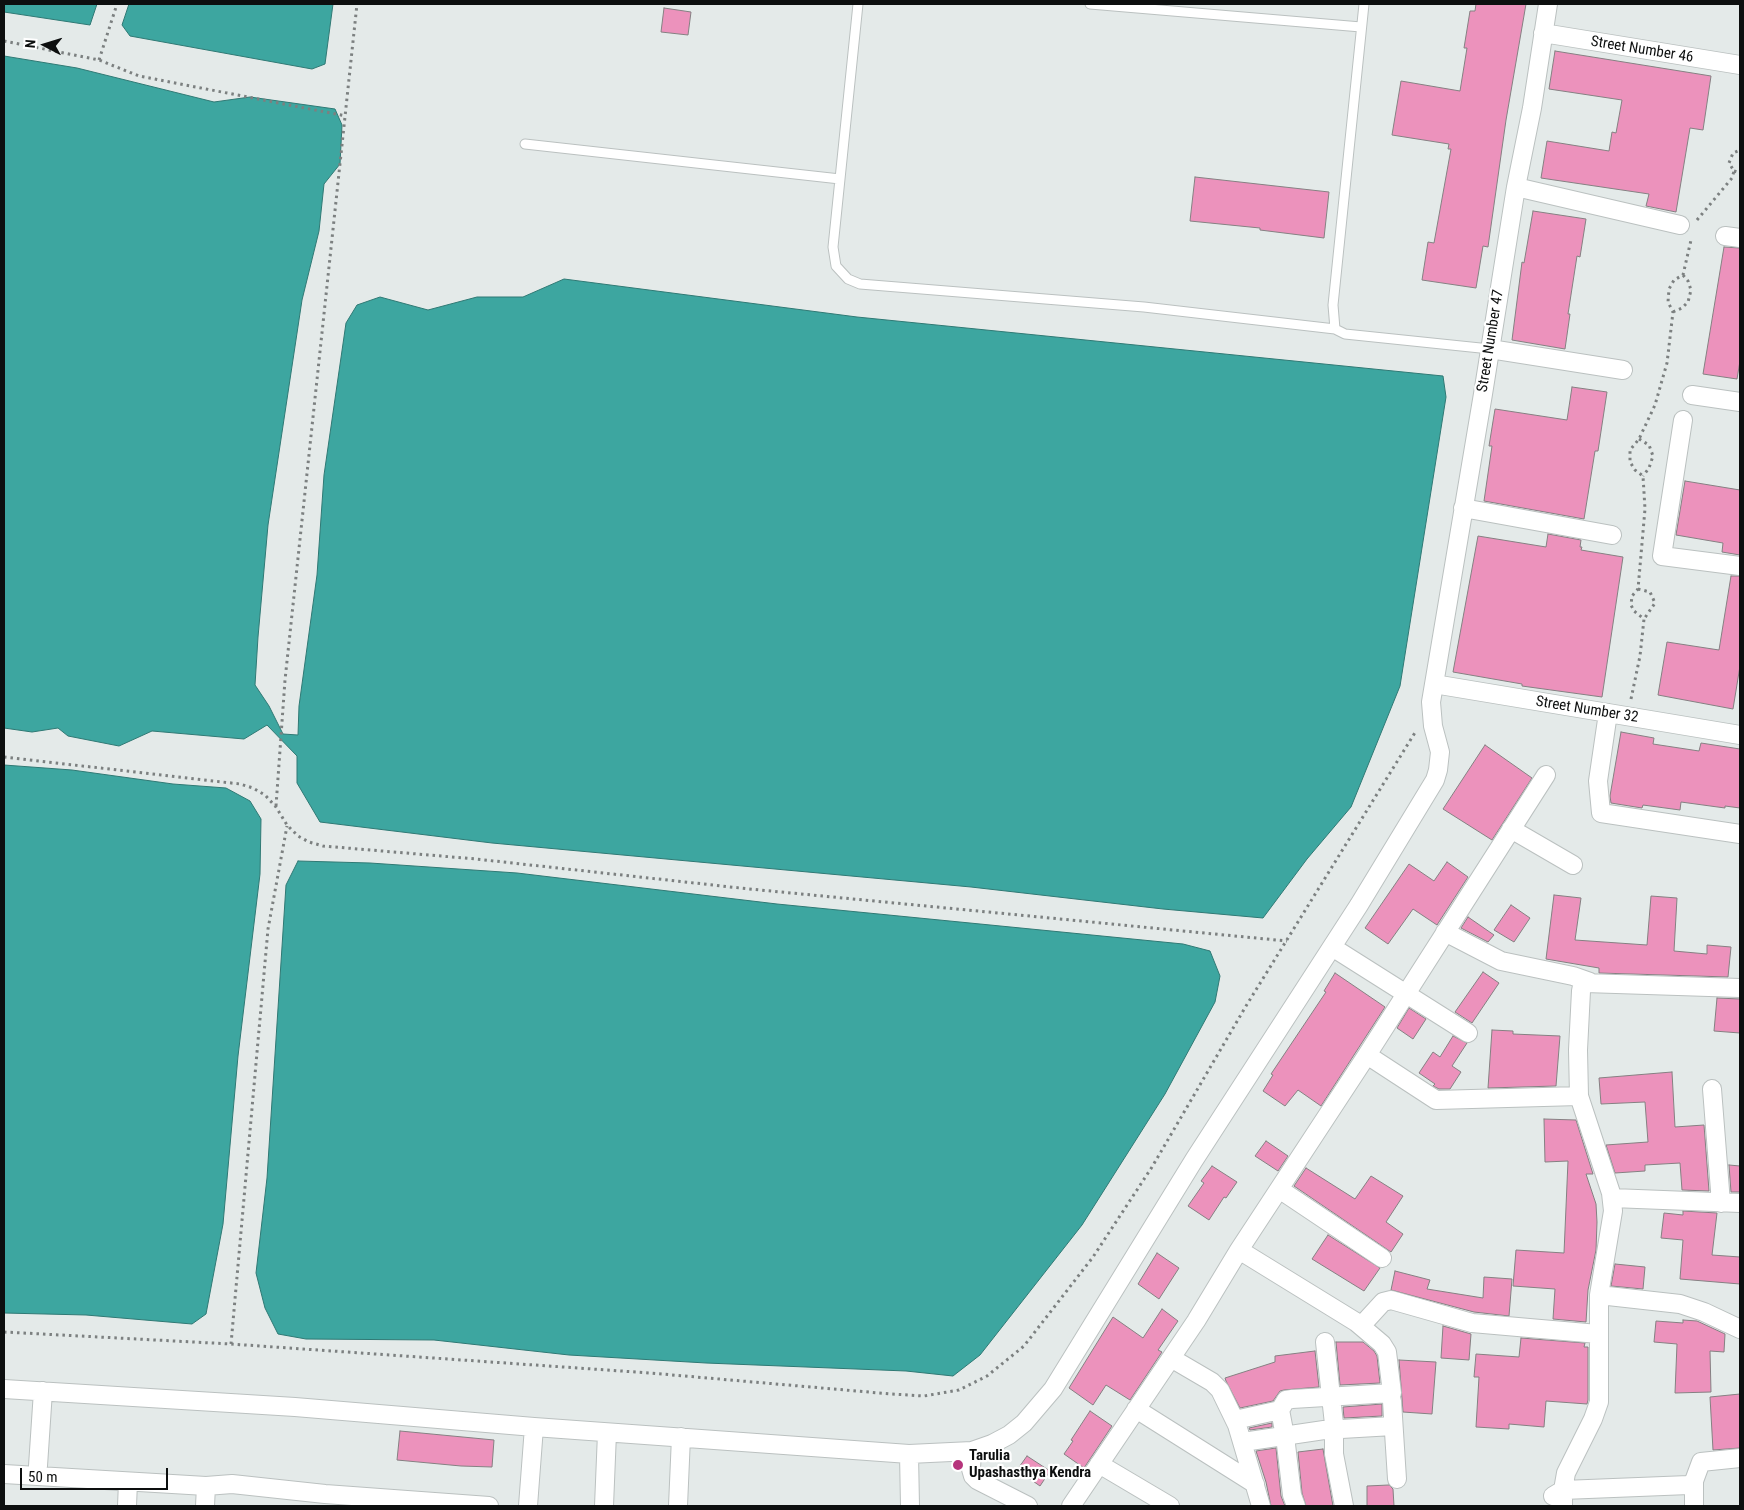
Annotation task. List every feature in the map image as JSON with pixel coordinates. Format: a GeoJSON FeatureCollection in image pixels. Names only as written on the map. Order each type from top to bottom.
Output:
{"type":"FeatureCollection","features":[{"type":"Feature","properties":{"kind":"street","name":"Street Number 47"},"geometry":{"type":"LineString","coordinates":[[4,1388],[295,1407],[534,1427],[909,1454],[972,1450],[992,1444],[1024,1424],[1053,1389],[1194,1160],[1332,947],[1435,780],[1440,752],[1431,702],[1548,4]]}},
{"type":"Feature","properties":{"kind":"street","name":"Street Number 46"},"geometry":{"type":"LineString","coordinates":[[1543,33],[1740,65]]}},
{"type":"Feature","properties":{"kind":"street"},"geometry":{"type":"LineString","coordinates":[[1516,187],[1680,225]]}},
{"type":"Feature","properties":{"kind":"street"},"geometry":{"type":"LineString","coordinates":[[1490,349],[1623,370]]}},
{"type":"Feature","properties":{"kind":"street"},"geometry":{"type":"LineString","coordinates":[[1692,395],[1740,402]]}},
{"type":"Feature","properties":{"kind":"street"},"geometry":{"type":"LineString","coordinates":[[1683,420],[1662,556],[1740,566]]}},
{"type":"Feature","properties":{"kind":"street"},"geometry":{"type":"LineString","coordinates":[[1463,508],[1612,536]]}},
{"type":"Feature","properties":{"kind":"street","name":"Street Number 32"},"geometry":{"type":"LineString","coordinates":[[1435,682],[1740,735]]}},
{"type":"Feature","properties":{"kind":"street"},"geometry":{"type":"LineString","coordinates":[[1608,713],[1598,780],[1601,813],[1740,834]]}},
{"type":"Feature","properties":{"kind":"street"},"geometry":{"type":"LineString","coordinates":[[1071,1506],[1196,1321],[1238,1250],[1367,1055],[1546,775]]}},
{"type":"Feature","properties":{"kind":"street"},"geometry":{"type":"LineString","coordinates":[[1511,829],[1573,865]]}},
{"type":"Feature","properties":{"kind":"street"},"geometry":{"type":"LineString","coordinates":[[1445,932],[1501,961],[1572,976],[1590,982],[1740,988]]}},
{"type":"Feature","properties":{"kind":"street"},"geometry":{"type":"LineString","coordinates":[[1332,947],[1468,1033]]}},
{"type":"Feature","properties":{"kind":"street"},"geometry":{"type":"LineString","coordinates":[[1563,1498],[1566,1473],[1593,1419],[1599,1402],[1599,1295],[1613,1211],[1612,1198],[1579,1096],[1578,1050],[1581,991],[1582,986],[1590,982]]}},
{"type":"Feature","properties":{"kind":"street"},"geometry":{"type":"LineString","coordinates":[[1367,1055],[1436,1100],[1579,1096]]}},
{"type":"Feature","properties":{"kind":"street"},"geometry":{"type":"LineString","coordinates":[[1712,1089],[1721,1203]]}},
{"type":"Feature","properties":{"kind":"street"},"geometry":{"type":"LineString","coordinates":[[1279,1189],[1382,1258]]}},
{"type":"Feature","properties":{"kind":"street"},"geometry":{"type":"LineString","coordinates":[[1612,1198],[1740,1203]]}},
{"type":"Feature","properties":{"kind":"street"},"geometry":{"type":"LineString","coordinates":[[1238,1250],[1361,1326],[1386,1348],[1392,1393],[1286,1400],[1280,1410],[1292,1495],[1296,1506]]}},
{"type":"Feature","properties":{"kind":"street"},"geometry":{"type":"LineString","coordinates":[[1599,1295],[1680,1304],[1740,1328]]}},
{"type":"Feature","properties":{"kind":"street"},"geometry":{"type":"LineString","coordinates":[[1361,1326],[1383,1302],[1391,1300],[1472,1323],[1598,1334]]}},
{"type":"Feature","properties":{"kind":"street"},"geometry":{"type":"LineString","coordinates":[[1325,1342],[1334,1430],[1334,1454],[1344,1506]]}},
{"type":"Feature","properties":{"kind":"street"},"geometry":{"type":"LineString","coordinates":[[1171,1358],[1212,1382],[1220,1390],[1235,1420],[1243,1442],[1261,1506]]}},
{"type":"Feature","properties":{"kind":"street"},"geometry":{"type":"LineString","coordinates":[[38,1466],[43,1391]]}},
{"type":"Feature","properties":{"kind":"street"},"geometry":{"type":"LineString","coordinates":[[1392,1401],[1397,1479]]}},
{"type":"Feature","properties":{"kind":"street"},"geometry":{"type":"LineString","coordinates":[[1136,1409],[1255,1484]]}},
{"type":"Feature","properties":{"kind":"street"},"geometry":{"type":"LineString","coordinates":[[1235,1420],[1280,1410]]}},
{"type":"Feature","properties":{"kind":"street"},"geometry":{"type":"LineString","coordinates":[[1243,1442],[1334,1430],[1393,1426]]}},
{"type":"Feature","properties":{"kind":"street"},"geometry":{"type":"LineString","coordinates":[[528,1506],[534,1427]]}},
{"type":"Feature","properties":{"kind":"street"},"geometry":{"type":"LineString","coordinates":[[604,1506],[607,1432]]}},
{"type":"Feature","properties":{"kind":"street"},"geometry":{"type":"LineString","coordinates":[[678,1506],[681,1437]]}},
{"type":"Feature","properties":{"kind":"street"},"geometry":{"type":"LineString","coordinates":[[972,1450],[973,1476],[977,1480],[1028,1506]]}},
{"type":"Feature","properties":{"kind":"street"},"geometry":{"type":"LineString","coordinates":[[909,1454],[910,1506]]}},
{"type":"Feature","properties":{"kind":"street"},"geometry":{"type":"LineString","coordinates":[[1694,1506],[1694,1481],[1701,1462],[1740,1458]]}},
{"type":"Feature","properties":{"kind":"street"},"geometry":{"type":"LineString","coordinates":[[1099,1464],[1170,1506]]}},
{"type":"Feature","properties":{"kind":"street"},"geometry":{"type":"LineString","coordinates":[[4,1474],[206,1486],[232,1484],[325,1500],[489,1506]]}},
{"type":"Feature","properties":{"kind":"street"},"geometry":{"type":"LineString","coordinates":[[1551,1506],[1551,1498],[1689,1485],[1694,1481]]}},
{"type":"Feature","properties":{"kind":"street"},"geometry":{"type":"LineString","coordinates":[[127,1506],[128,1482]]}},
{"type":"Feature","properties":{"kind":"street"},"geometry":{"type":"LineString","coordinates":[[205,1506],[206,1486]]}},
{"type":"Feature","properties":{"kind":"lane"},"geometry":{"type":"LineString","coordinates":[[858,4],[833,247],[836,266],[848,279],[860,284],[1144,307],[1336,329],[1344,334],[1490,349]]}},
{"type":"Feature","properties":{"kind":"lane"},"geometry":{"type":"LineString","coordinates":[[1090,4],[1362,28]]}},
{"type":"Feature","properties":{"kind":"lane"},"geometry":{"type":"LineString","coordinates":[[1336,329],[1333,305],[1364,4]]}},
{"type":"Feature","properties":{"kind":"lane"},"geometry":{"type":"LineString","coordinates":[[525,144],[840,179]]}},
{"type":"Feature","properties":{"kind":"path"},"geometry":{"type":"LineString","coordinates":[[100,60],[118,4]]}},
{"type":"Feature","properties":{"kind":"path"},"geometry":{"type":"LineString","coordinates":[[276,807],[285,680],[358,4]]}},
{"type":"Feature","properties":{"kind":"path"},"geometry":{"type":"LineString","coordinates":[[4,41],[100,60],[139,76],[346,116]]}},
{"type":"Feature","properties":{"kind":"path"},"geometry":{"type":"LineString","coordinates":[[1734,171],[1740,173]]}},
{"type":"Feature","properties":{"kind":"path"},"geometry":{"type":"LineString","coordinates":[[1673,312],[1682,308],[1688,302],[1691,290],[1688,281],[1683,275]]}},
{"type":"Feature","properties":{"kind":"path"},"geometry":{"type":"LineString","coordinates":[[1639,439],[1649,445],[1653,456],[1649,468],[1643,476]]}},
{"type":"Feature","properties":{"kind":"path"},"geometry":{"type":"LineString","coordinates":[[1638,589],[1650,592],[1654,603],[1644,619]]}},
{"type":"Feature","properties":{"kind":"path"},"geometry":{"type":"LineString","coordinates":[[4,1332],[231,1344],[650,1373],[891,1394],[924,1396],[959,1390],[987,1376],[1024,1346],[1093,1256],[1152,1166],[1246,1006],[1417,729]]}},
{"type":"Feature","properties":{"kind":"path"},"geometry":{"type":"LineString","coordinates":[[4,757],[240,784],[253,788],[265,795],[276,807],[287,825],[298,836],[323,846],[476,859],[1287,941]]}},
{"type":"Feature","properties":{"kind":"path"},"geometry":{"type":"LineString","coordinates":[[231,1344],[268,929],[287,825]]}},
{"type":"Feature","properties":{"kind":"water"},"geometry":{"type":"Polygon","coordinates":[[[4,4],[97,4],[90,25],[4,12],[4,4]]]}},
{"type":"Feature","properties":{"kind":"water"},"geometry":{"type":"Polygon","coordinates":[[[129,4],[333,4],[325,64],[312,69],[130,36],[122,25],[129,4]]]}},
{"type":"Feature","properties":{"kind":"water"},"geometry":{"type":"Polygon","coordinates":[[[4,56],[77,68],[214,102],[250,97],[335,109],[342,125],[340,164],[324,184],[319,231],[302,300],[268,525],[255,685],[269,706],[283,734],[298,735],[299,706],[317,575],[324,475],[346,323],[357,305],[380,297],[428,310],[477,297],[523,297],[564,279],[857,317],[1443,376],[1446,397],[1400,686],[1351,807],[1307,859],[1263,918],[1163,909],[971,887],[492,843],[320,822],[297,783],[297,756],[267,725],[244,739],[152,731],[119,746],[68,736],[58,728],[32,732],[4,728],[4,56]]]}},
{"type":"Feature","properties":{"kind":"water"},"geometry":{"type":"Polygon","coordinates":[[[4,765],[72,770],[173,784],[226,788],[250,801],[261,819],[260,874],[238,1056],[223,1224],[206,1314],[192,1324],[86,1315],[4,1313],[4,765]]]}},
{"type":"Feature","properties":{"kind":"water"},"geometry":{"type":"Polygon","coordinates":[[[298,861],[370,863],[517,873],[777,904],[1183,944],[1210,951],[1220,976],[1215,1002],[1165,1094],[1082,1225],[980,1355],[953,1376],[906,1371],[569,1355],[434,1340],[306,1339],[278,1334],[265,1308],[256,1273],[267,1178],[286,885],[298,861]]]}},
{"type":"Feature","properties":{"kind":"building"},"geometry":{"type":"Polygon","coordinates":[[[1476,4],[1526,4],[1506,120],[1488,247],[1483,246],[1476,288],[1422,280],[1428,242],[1434,243],[1451,149],[1448,149],[1449,144],[1392,135],[1401,81],[1460,91],[1467,48],[1464,48],[1470,11],[1475,11],[1476,4]]]}},
{"type":"Feature","properties":{"kind":"building"},"geometry":{"type":"Polygon","coordinates":[[[664,8],[691,12],[688,35],[661,32],[664,8]]]}},
{"type":"Feature","properties":{"kind":"building"},"geometry":{"type":"Polygon","coordinates":[[[1555,51],[1711,76],[1703,130],[1690,128],[1676,212],[1646,206],[1649,194],[1541,178],[1547,141],[1609,151],[1612,132],[1616,133],[1622,100],[1549,89],[1555,51]]]}},
{"type":"Feature","properties":{"kind":"building"},"geometry":{"type":"Polygon","coordinates":[[[1195,177],[1329,192],[1324,238],[1260,230],[1260,228],[1190,221],[1195,177]]]}},
{"type":"Feature","properties":{"kind":"building"},"geometry":{"type":"Polygon","coordinates":[[[1533,211],[1586,219],[1580,257],[1577,256],[1568,314],[1570,314],[1565,349],[1512,340],[1522,262],[1524,263],[1533,211]]]}},
{"type":"Feature","properties":{"kind":"building"},"geometry":{"type":"Polygon","coordinates":[[[1724,247],[1740,248],[1740,361],[1737,379],[1703,374],[1724,247]]]}},
{"type":"Feature","properties":{"kind":"building"},"geometry":{"type":"Polygon","coordinates":[[[1572,387],[1607,392],[1598,451],[1595,451],[1584,519],[1484,501],[1492,446],[1489,446],[1495,409],[1567,420],[1572,387]]]}},
{"type":"Feature","properties":{"kind":"building"},"geometry":{"type":"Polygon","coordinates":[[[1685,481],[1740,490],[1740,555],[1722,552],[1723,543],[1676,535],[1685,481]]]}},
{"type":"Feature","properties":{"kind":"building"},"geometry":{"type":"Polygon","coordinates":[[[1548,534],[1581,540],[1581,550],[1623,557],[1602,697],[1522,686],[1522,684],[1453,672],[1478,536],[1546,547],[1548,534]]]}},
{"type":"Feature","properties":{"kind":"building"},"geometry":{"type":"Polygon","coordinates":[[[1731,576],[1740,576],[1740,666],[1733,709],[1658,695],[1667,642],[1719,650],[1731,576]]]}},
{"type":"Feature","properties":{"kind":"building"},"geometry":{"type":"Polygon","coordinates":[[[1621,732],[1654,738],[1653,744],[1699,751],[1701,743],[1740,749],[1740,808],[1725,806],[1725,808],[1681,802],[1680,810],[1643,805],[1642,808],[1611,803],[1610,796],[1621,732]]]}},
{"type":"Feature","properties":{"kind":"building"},"geometry":{"type":"Polygon","coordinates":[[[1485,745],[1532,778],[1492,840],[1443,809],[1485,745]]]}},
{"type":"Feature","properties":{"kind":"building"},"geometry":{"type":"Polygon","coordinates":[[[1447,862],[1468,877],[1437,925],[1413,909],[1388,944],[1365,928],[1409,864],[1434,881],[1447,862]]]}},
{"type":"Feature","properties":{"kind":"building"},"geometry":{"type":"Polygon","coordinates":[[[1554,895],[1581,898],[1575,940],[1647,945],[1651,896],[1677,898],[1674,951],[1707,954],[1707,945],[1731,947],[1728,977],[1599,973],[1599,968],[1546,959],[1554,895]]]}},
{"type":"Feature","properties":{"kind":"building"},"geometry":{"type":"Polygon","coordinates":[[[1511,905],[1530,918],[1514,942],[1494,930],[1511,905]]]}},
{"type":"Feature","properties":{"kind":"building"},"geometry":{"type":"Polygon","coordinates":[[[1468,917],[1494,935],[1488,942],[1461,928],[1468,917]]]}},
{"type":"Feature","properties":{"kind":"building"},"geometry":{"type":"Polygon","coordinates":[[[1483,972],[1499,983],[1472,1023],[1455,1012],[1483,972]]]}},
{"type":"Feature","properties":{"kind":"building"},"geometry":{"type":"Polygon","coordinates":[[[1335,973],[1385,1007],[1321,1106],[1298,1090],[1285,1106],[1263,1091],[1273,1075],[1271,1074],[1326,992],[1324,991],[1335,973]]]}},
{"type":"Feature","properties":{"kind":"building"},"geometry":{"type":"Polygon","coordinates":[[[1717,998],[1740,999],[1740,1033],[1714,1031],[1717,998]]]}},
{"type":"Feature","properties":{"kind":"building"},"geometry":{"type":"Polygon","coordinates":[[[1409,1008],[1426,1019],[1413,1039],[1397,1028],[1409,1008]]]}},
{"type":"Feature","properties":{"kind":"building"},"geometry":{"type":"Polygon","coordinates":[[[1492,1030],[1513,1031],[1513,1034],[1560,1036],[1556,1086],[1488,1088],[1492,1030]]]}},
{"type":"Feature","properties":{"kind":"building"},"geometry":{"type":"Polygon","coordinates":[[[1453,1036],[1467,1043],[1452,1066],[1461,1072],[1450,1089],[1439,1089],[1419,1073],[1433,1052],[1440,1057],[1453,1036]]]}},
{"type":"Feature","properties":{"kind":"building"},"geometry":{"type":"Polygon","coordinates":[[[1672,1072],[1675,1127],[1704,1125],[1709,1191],[1682,1190],[1680,1163],[1645,1165],[1645,1171],[1615,1173],[1606,1145],[1648,1142],[1645,1102],[1601,1104],[1599,1078],[1672,1072]]]}},
{"type":"Feature","properties":{"kind":"building"},"geometry":{"type":"Polygon","coordinates":[[[1544,1119],[1576,1120],[1593,1174],[1586,1174],[1596,1204],[1597,1222],[1596,1250],[1588,1290],[1586,1322],[1553,1319],[1555,1289],[1513,1286],[1516,1250],[1564,1253],[1568,1161],[1545,1162],[1544,1119]]]}},
{"type":"Feature","properties":{"kind":"building"},"geometry":{"type":"Polygon","coordinates":[[[1266,1141],[1288,1156],[1278,1171],[1255,1156],[1266,1141]]]}},
{"type":"Feature","properties":{"kind":"building"},"geometry":{"type":"Polygon","coordinates":[[[1729,1165],[1740,1166],[1740,1192],[1731,1192],[1729,1165]]]}},
{"type":"Feature","properties":{"kind":"building"},"geometry":{"type":"Polygon","coordinates":[[[1212,1166],[1237,1182],[1226,1198],[1224,1197],[1209,1220],[1188,1206],[1204,1183],[1201,1181],[1212,1166]]]}},
{"type":"Feature","properties":{"kind":"building"},"geometry":{"type":"Polygon","coordinates":[[[1306,1168],[1355,1199],[1371,1176],[1403,1196],[1386,1222],[1403,1234],[1391,1252],[1294,1186],[1306,1168]]]}},
{"type":"Feature","properties":{"kind":"building"},"geometry":{"type":"Polygon","coordinates":[[[1683,1211],[1717,1213],[1712,1255],[1740,1257],[1740,1284],[1680,1279],[1683,1240],[1661,1238],[1664,1213],[1683,1215],[1683,1211]]]}},
{"type":"Feature","properties":{"kind":"building"},"geometry":{"type":"Polygon","coordinates":[[[1328,1235],[1380,1268],[1364,1291],[1312,1259],[1328,1235]]]}},
{"type":"Feature","properties":{"kind":"building"},"geometry":{"type":"Polygon","coordinates":[[[1157,1253],[1179,1268],[1159,1299],[1138,1284],[1157,1253]]]}},
{"type":"Feature","properties":{"kind":"building"},"geometry":{"type":"Polygon","coordinates":[[[1615,1264],[1645,1267],[1643,1289],[1611,1286],[1615,1264]]]}},
{"type":"Feature","properties":{"kind":"building"},"geometry":{"type":"Polygon","coordinates":[[[1395,1271],[1430,1280],[1427,1289],[1483,1298],[1484,1277],[1512,1279],[1509,1316],[1474,1312],[1391,1290],[1395,1271]]]}},
{"type":"Feature","properties":{"kind":"building"},"geometry":{"type":"Polygon","coordinates":[[[1162,1309],[1178,1321],[1158,1350],[1162,1352],[1130,1400],[1106,1385],[1093,1405],[1069,1388],[1113,1317],[1143,1338],[1162,1309]]]}},
{"type":"Feature","properties":{"kind":"building"},"geometry":{"type":"Polygon","coordinates":[[[1683,1320],[1697,1321],[1725,1334],[1724,1352],[1710,1351],[1711,1392],[1675,1393],[1677,1344],[1654,1342],[1656,1321],[1683,1323],[1683,1320]]]}},
{"type":"Feature","properties":{"kind":"building"},"geometry":{"type":"Polygon","coordinates":[[[1443,1326],[1471,1334],[1469,1360],[1441,1358],[1443,1326]]]}},
{"type":"Feature","properties":{"kind":"building"},"geometry":{"type":"Polygon","coordinates":[[[1521,1338],[1585,1343],[1584,1347],[1588,1347],[1587,1404],[1546,1401],[1544,1427],[1509,1424],[1509,1429],[1476,1427],[1479,1377],[1474,1377],[1476,1354],[1519,1357],[1521,1338]]]}},
{"type":"Feature","properties":{"kind":"building"},"geometry":{"type":"Polygon","coordinates":[[[1336,1342],[1363,1342],[1374,1351],[1377,1356],[1380,1383],[1340,1385],[1336,1342]]]}},
{"type":"Feature","properties":{"kind":"building"},"geometry":{"type":"Polygon","coordinates":[[[1315,1351],[1319,1387],[1280,1391],[1273,1401],[1240,1408],[1225,1378],[1275,1362],[1275,1356],[1315,1351]]]}},
{"type":"Feature","properties":{"kind":"building"},"geometry":{"type":"Polygon","coordinates":[[[1399,1360],[1436,1362],[1432,1414],[1403,1412],[1399,1360]]]}},
{"type":"Feature","properties":{"kind":"building"},"geometry":{"type":"Polygon","coordinates":[[[1740,1394],[1740,1448],[1713,1450],[1710,1397],[1740,1394]]]}},
{"type":"Feature","properties":{"kind":"building"},"geometry":{"type":"Polygon","coordinates":[[[1382,1404],[1382,1416],[1344,1418],[1343,1407],[1382,1404]]]}},
{"type":"Feature","properties":{"kind":"building"},"geometry":{"type":"Polygon","coordinates":[[[1090,1411],[1112,1426],[1084,1468],[1064,1454],[1090,1411]]]}},
{"type":"Feature","properties":{"kind":"building"},"geometry":{"type":"Polygon","coordinates":[[[1272,1423],[1272,1427],[1250,1430],[1249,1428],[1272,1423]]]}},
{"type":"Feature","properties":{"kind":"building"},"geometry":{"type":"Polygon","coordinates":[[[400,1431],[494,1440],[492,1467],[397,1460],[400,1431]]]}},
{"type":"Feature","properties":{"kind":"building"},"geometry":{"type":"Polygon","coordinates":[[[1276,1448],[1281,1496],[1285,1506],[1271,1506],[1256,1451],[1276,1448]]]}},
{"type":"Feature","properties":{"kind":"building"},"geometry":{"type":"Polygon","coordinates":[[[1323,1449],[1333,1506],[1306,1506],[1302,1493],[1298,1452],[1323,1449]]]}},
{"type":"Feature","properties":{"kind":"building"},"geometry":{"type":"Polygon","coordinates":[[[1027,1456],[1050,1471],[1040,1486],[1017,1470],[1027,1456]]]}},
{"type":"Feature","properties":{"kind":"building"},"geometry":{"type":"Polygon","coordinates":[[[1389,1485],[1393,1489],[1394,1506],[1367,1506],[1367,1486],[1389,1485]]]}},
{"type":"Feature","properties":{"kind":"place","name":"Tarulia Upashasthya Kendra"},"geometry":{"type":"Point","coordinates":[958,1465]}}]}
